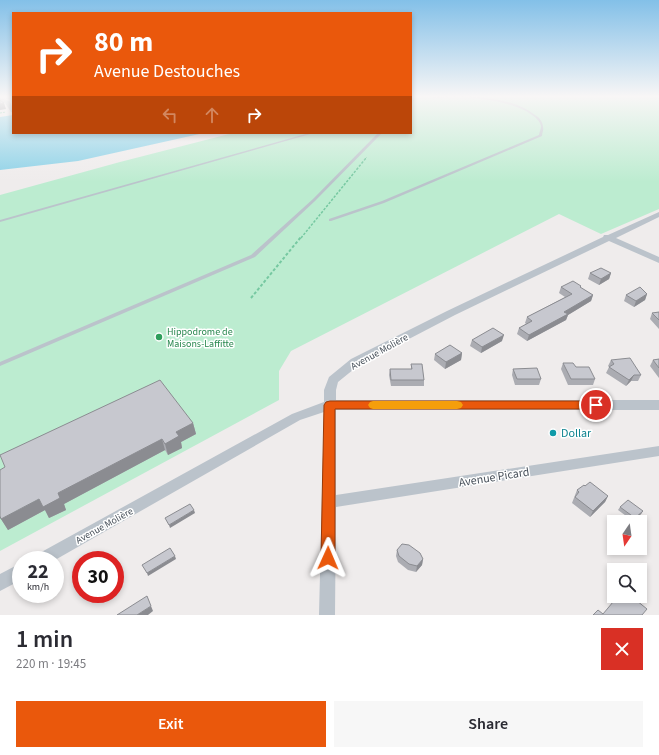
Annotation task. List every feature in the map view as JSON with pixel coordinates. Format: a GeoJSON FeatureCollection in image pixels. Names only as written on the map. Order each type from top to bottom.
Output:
{"type":"FeatureCollection","features":[{"type":"Feature","properties":{"kind":"street","name":"Avenue Molière"},"geometry":{"type":"LineString","coordinates":[[57,551],[296,417],[330,405],[330,390],[333,380],[355,362],[451,313],[607,237],[659,214]]}},
{"type":"Feature","properties":{"kind":"street"},"geometry":{"type":"LineString","coordinates":[[607,237],[659,260]]}},
{"type":"Feature","properties":{"kind":"street"},"geometry":{"type":"LineString","coordinates":[[327,615],[330,502],[330,405],[659,405]]}},
{"type":"Feature","properties":{"kind":"street","name":"Avenue Picard"},"geometry":{"type":"LineString","coordinates":[[330,502],[659,452]]}},
{"type":"Feature","properties":{"kind":"street"},"geometry":{"type":"LineString","coordinates":[[0,583],[12,576]]}},
{"type":"Feature","properties":{"kind":"lane"},"geometry":{"type":"LineString","coordinates":[[330,220],[383,202],[540,136],[543,130],[542,125]]}},
{"type":"Feature","properties":{"kind":"lane"},"geometry":{"type":"LineString","coordinates":[[0,221],[308,134]]}},
{"type":"Feature","properties":{"kind":"lane"},"geometry":{"type":"LineString","coordinates":[[0,364],[253,256],[314,200],[379,134]]}},
{"type":"Feature","properties":{"kind":"path"},"geometry":{"type":"LineString","coordinates":[[251,298],[367,157]]}},
{"type":"Feature","properties":{"kind":"green space","name":"Hippodrome de Maisons-Laffitte"},"geometry":{"type":"Polygon","coordinates":[[[412,125],[659,125],[659,209],[601,234],[559,214],[291,351],[279,371],[279,400],[0,551],[0,195],[229,134],[412,134],[412,125]]]}},
{"type":"Feature","properties":{"kind":"water"},"geometry":{"type":"Polygon","coordinates":[[[0,125],[12,125],[12,134],[200,134],[78,161],[0,170],[0,125]]]}},
{"type":"Feature","properties":{"kind":"building"},"geometry":{"type":"Polygon","coordinates":[[[601,268],[611,273],[601,279],[590,273],[601,268]]]}},
{"type":"Feature","properties":{"kind":"building"},"geometry":{"type":"Polygon","coordinates":[[[573,281],[593,295],[564,312],[568,314],[529,335],[519,328],[532,321],[527,317],[572,294],[561,287],[573,281]]]}},
{"type":"Feature","properties":{"kind":"building"},"geometry":{"type":"Polygon","coordinates":[[[640,287],[647,294],[636,301],[626,295],[640,287]]]}},
{"type":"Feature","properties":{"kind":"building"},"geometry":{"type":"Polygon","coordinates":[[[659,312],[659,320],[652,313],[659,312]]]}},
{"type":"Feature","properties":{"kind":"building"},"geometry":{"type":"Polygon","coordinates":[[[493,328],[504,335],[482,347],[472,340],[493,328]]]}},
{"type":"Feature","properties":{"kind":"building"},"geometry":{"type":"Polygon","coordinates":[[[450,345],[462,353],[446,362],[435,354],[450,345]]]}},
{"type":"Feature","properties":{"kind":"building"},"geometry":{"type":"Polygon","coordinates":[[[630,358],[641,375],[634,375],[629,380],[609,367],[614,364],[611,360],[630,358]]]}},
{"type":"Feature","properties":{"kind":"building"},"geometry":{"type":"Polygon","coordinates":[[[659,359],[659,368],[653,360],[659,359]]]}},
{"type":"Feature","properties":{"kind":"building"},"geometry":{"type":"Polygon","coordinates":[[[563,363],[573,363],[576,367],[589,367],[595,379],[571,379],[563,363]]]}},
{"type":"Feature","properties":{"kind":"building"},"geometry":{"type":"Polygon","coordinates":[[[411,364],[422,364],[424,380],[391,380],[390,369],[412,369],[411,364]]]}},
{"type":"Feature","properties":{"kind":"building"},"geometry":{"type":"Polygon","coordinates":[[[537,368],[541,379],[517,379],[513,369],[537,368]]]}},
{"type":"Feature","properties":{"kind":"building"},"geometry":{"type":"Polygon","coordinates":[[[160,380],[193,423],[176,432],[179,436],[165,444],[162,439],[58,493],[60,498],[43,507],[39,499],[1,519],[0,470],[5,467],[0,455],[160,380]]]}},
{"type":"Feature","properties":{"kind":"building"},"geometry":{"type":"Polygon","coordinates":[[[590,482],[608,496],[593,511],[575,497],[579,492],[577,490],[590,482]]]}},
{"type":"Feature","properties":{"kind":"building"},"geometry":{"type":"Polygon","coordinates":[[[628,500],[643,511],[638,515],[631,515],[620,507],[628,500]]]}},
{"type":"Feature","properties":{"kind":"building"},"geometry":{"type":"Polygon","coordinates":[[[190,504],[194,510],[169,525],[165,518],[190,504]]]}},
{"type":"Feature","properties":{"kind":"building"},"geometry":{"type":"Polygon","coordinates":[[[402,544],[409,545],[420,553],[423,559],[417,566],[409,564],[399,556],[397,550],[402,544]]]}},
{"type":"Feature","properties":{"kind":"building"},"geometry":{"type":"Polygon","coordinates":[[[170,548],[175,556],[147,573],[142,565],[170,548]]]}},
{"type":"Feature","properties":{"kind":"building"},"geometry":{"type":"Polygon","coordinates":[[[147,596],[151,606],[137,615],[117,615],[147,596]]]}},
{"type":"Feature","properties":{"kind":"building"},"geometry":{"type":"Polygon","coordinates":[[[612,603],[640,603],[647,609],[642,615],[593,615],[598,610],[603,614],[612,603]]]}},
{"type":"Feature","properties":{"kind":"slow traffic"},"geometry":{"type":"LineString","coordinates":[[373,405],[457,405]]}},
{"type":"Feature","properties":{"kind":"place","name":"Hippodrome de Maisons-Laffitte"},"geometry":{"type":"Point","coordinates":[159,337]}},
{"type":"Feature","properties":{"kind":"place","name":"Dollar"},"geometry":{"type":"Point","coordinates":[553,433]}},
{"type":"Feature","properties":{"kind":"route"},"geometry":{"type":"LineString","coordinates":[[328,558],[330,502],[330,405],[596,405]]}}]}
